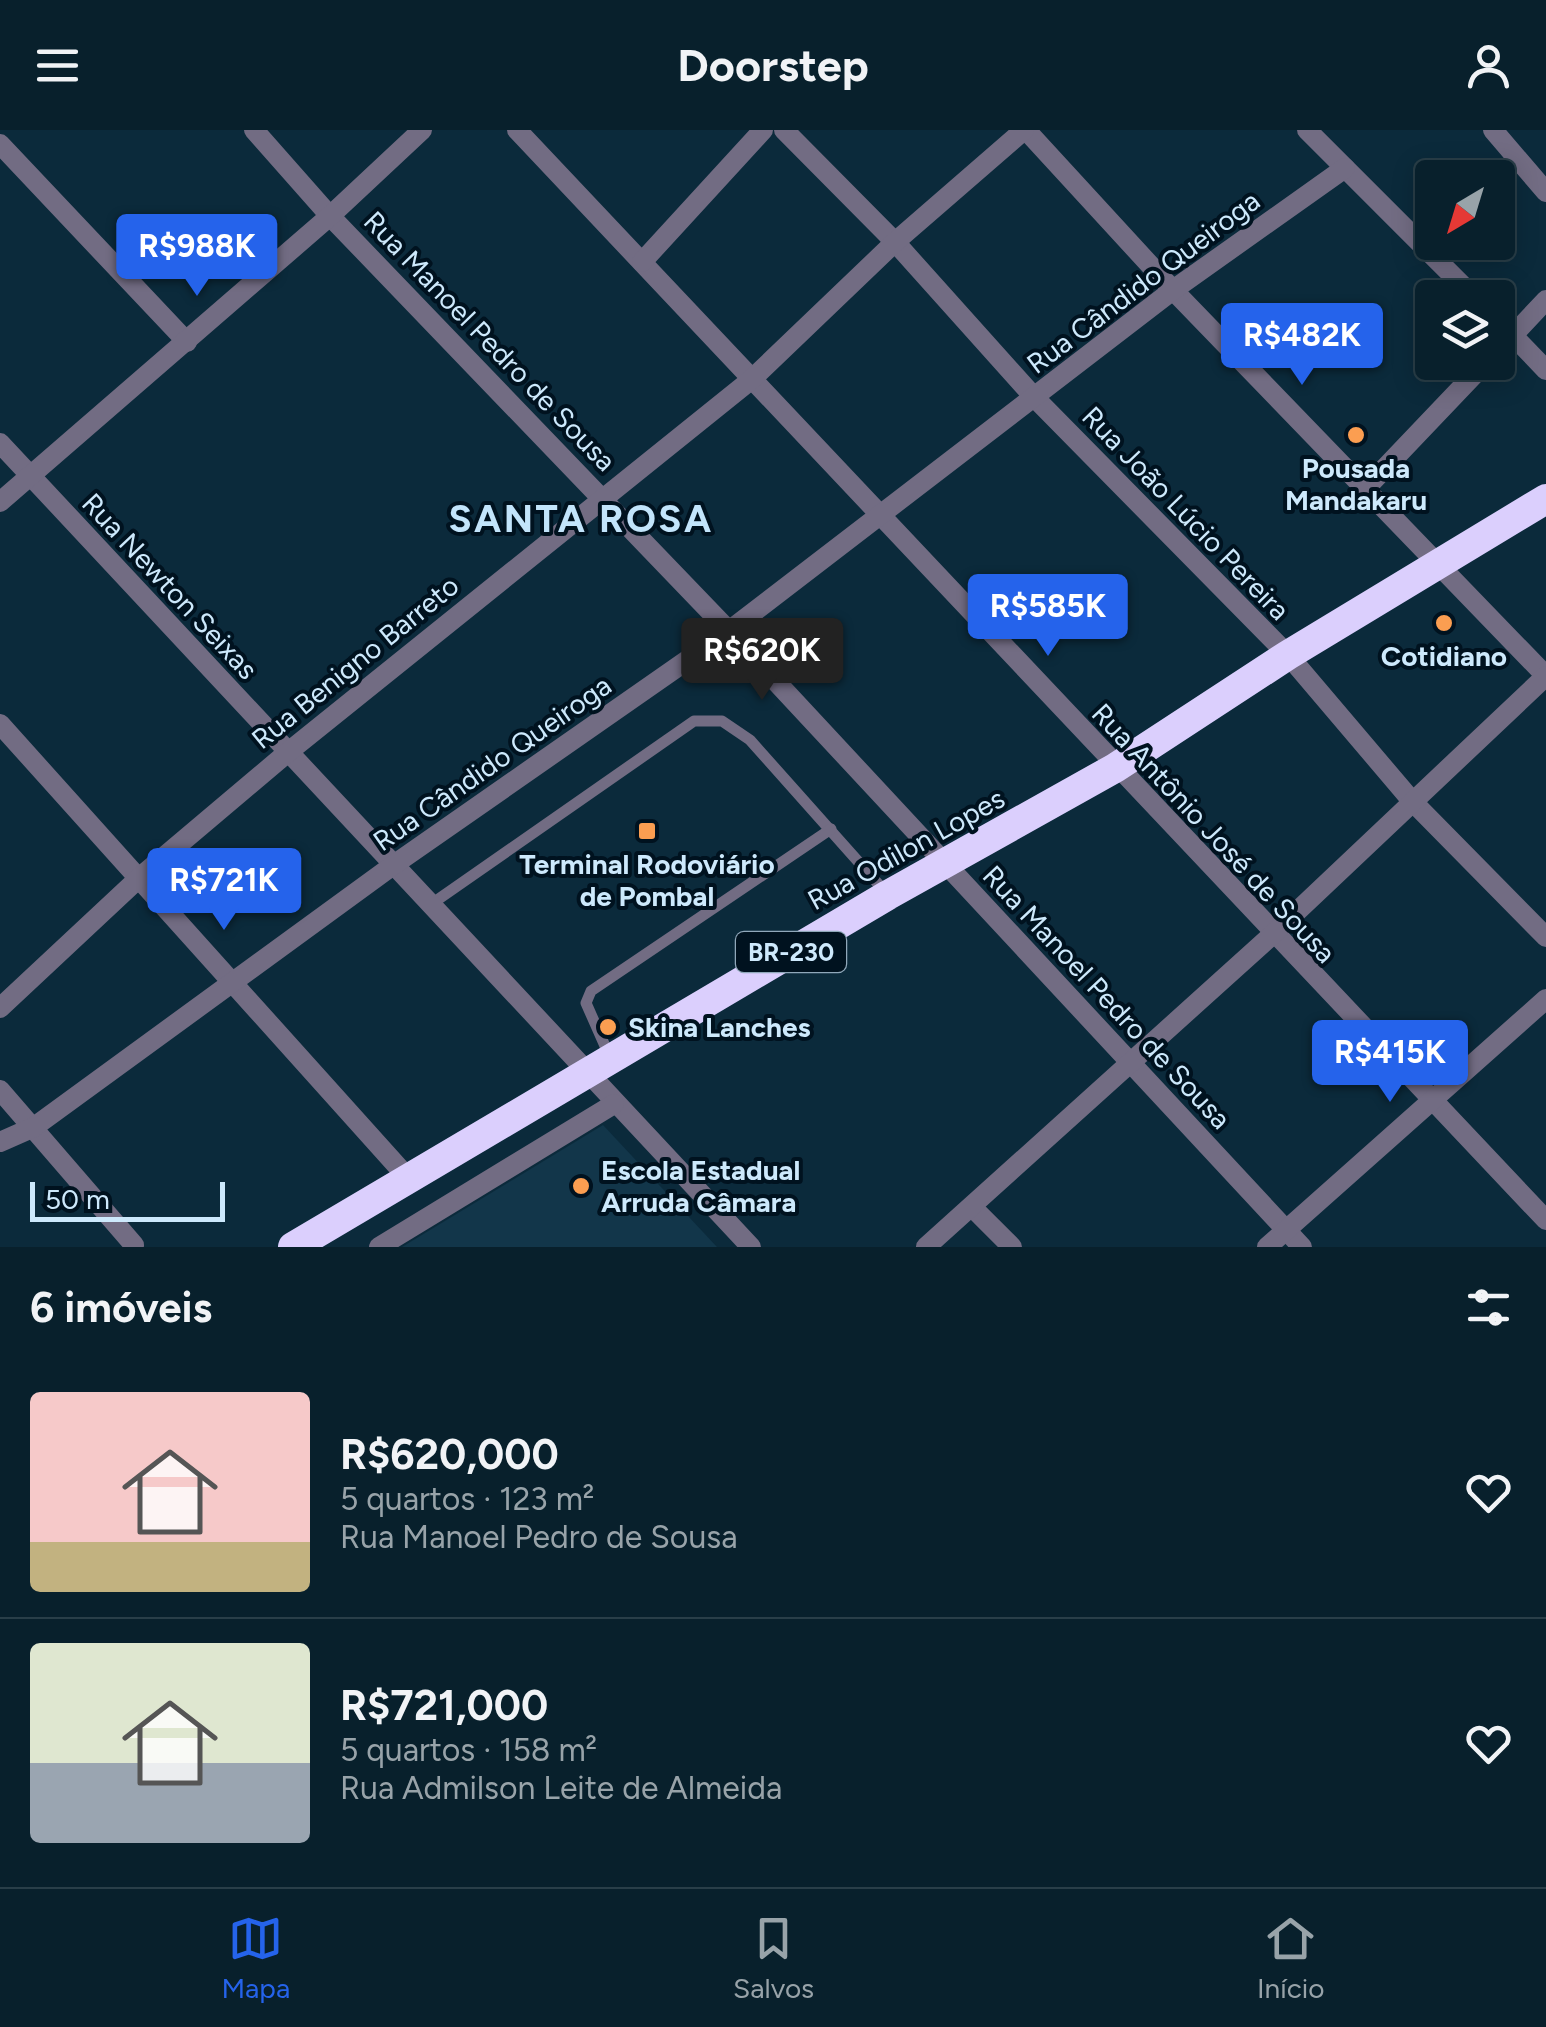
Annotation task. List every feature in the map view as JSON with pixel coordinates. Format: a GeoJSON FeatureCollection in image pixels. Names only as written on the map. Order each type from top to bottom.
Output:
{"type":"FeatureCollection","features":[{"type":"Feature","properties":{"kind":"highway","name":"Rua Odilon Lopes"},"geometry":{"type":"LineString","coordinates":[[293,1247],[888,894],[1115,768],[1288,656],[1546,499]]}},
{"type":"Feature","properties":{"kind":"street","name":"Rua Manoel Pedro de Sousa"},"geometry":{"type":"LineString","coordinates":[[254,130],[330,216],[602,496],[1134,1062],[1302,1247]]}},
{"type":"Feature","properties":{"kind":"street"},"geometry":{"type":"LineString","coordinates":[[0,502],[330,216],[422,130]]}},
{"type":"Feature","properties":{"kind":"street","name":"Rua Antônio José de Sousa"},"geometry":{"type":"LineString","coordinates":[[516,130],[1272,935],[1546,1220]]}},
{"type":"Feature","properties":{"kind":"street"},"geometry":{"type":"LineString","coordinates":[[642,262],[763,130]]}},
{"type":"Feature","properties":{"kind":"street","name":"Rua João Lúcio Pereira"},"geometry":{"type":"LineString","coordinates":[[784,130],[894,242],[1034,397],[1288,656],[1412,801],[1546,936]]}},
{"type":"Feature","properties":{"kind":"street"},"geometry":{"type":"LineString","coordinates":[[926,1247],[1272,935],[1546,676],[1173,290],[1025,130]]}},
{"type":"Feature","properties":{"kind":"street","name":"Rua Benigno Barreto"},"geometry":{"type":"LineString","coordinates":[[0,1008],[140,878],[287,752],[752,378],[894,242],[1025,130]]}},
{"type":"Feature","properties":{"kind":"street"},"geometry":{"type":"LineString","coordinates":[[1308,130],[1457,280]]}},
{"type":"Feature","properties":{"kind":"street"},"geometry":{"type":"LineString","coordinates":[[1493,130],[1546,192]]}},
{"type":"Feature","properties":{"kind":"street"},"geometry":{"type":"LineString","coordinates":[[0,144],[186,342]]}},
{"type":"Feature","properties":{"kind":"street","name":"Rua Cândido Queiroga"},"geometry":{"type":"LineString","coordinates":[[0,1142],[34,1128],[392,866],[729,631],[1173,290],[1346,168]]}},
{"type":"Feature","properties":{"kind":"street"},"geometry":{"type":"LineString","coordinates":[[1515,325],[1546,300]]}},
{"type":"Feature","properties":{"kind":"street"},"geometry":{"type":"LineString","coordinates":[[1515,346],[1546,370]]}},
{"type":"Feature","properties":{"kind":"street"},"geometry":{"type":"LineString","coordinates":[[1365,489],[1469,380]]}},
{"type":"Feature","properties":{"kind":"street","name":"Rua Newton Seixas"},"geometry":{"type":"LineString","coordinates":[[0,443],[429,906],[598,1066],[614,1104],[751,1247]]}},
{"type":"Feature","properties":{"kind":"street"},"geometry":{"type":"LineString","coordinates":[[0,724],[408,1178]]}},
{"type":"Feature","properties":{"kind":"street"},"geometry":{"type":"LineString","coordinates":[[1267,1247],[1546,999]]}},
{"type":"Feature","properties":{"kind":"street"},"geometry":{"type":"LineString","coordinates":[[0,1090],[134,1245]]}},
{"type":"Feature","properties":{"kind":"street"},"geometry":{"type":"LineString","coordinates":[[380,1247],[614,1104]]}},
{"type":"Feature","properties":{"kind":"street"},"geometry":{"type":"LineString","coordinates":[[973,1208],[1012,1247]]}},
{"type":"Feature","properties":{"kind":"lane"},"geometry":{"type":"LineString","coordinates":[[429,906],[694,721],[709,718],[735,728],[888,894]]}},
{"type":"Feature","properties":{"kind":"lane"},"geometry":{"type":"LineString","coordinates":[[598,1066],[586,1003],[590,990],[831,829]]}},
{"type":"Feature","properties":{"kind":"shaded area","name":"Escola Estadual Arruda Câmara"},"geometry":{"type":"Polygon","coordinates":[[[603,1125],[717,1247],[402,1247],[603,1125]]]}},
{"type":"Feature","properties":{"kind":"place","name":"Pousada Mandakaru"},"geometry":{"type":"Point","coordinates":[1356,435]}},
{"type":"Feature","properties":{"kind":"place","name":"Cotidiano"},"geometry":{"type":"Point","coordinates":[1444,623]}},
{"type":"Feature","properties":{"kind":"place","name":"Terminal Rodoviário de Pombal"},"geometry":{"type":"Point","coordinates":[647,831]}},
{"type":"Feature","properties":{"kind":"place","name":"Skina Lanches"},"geometry":{"type":"Point","coordinates":[608,1027]}},
{"type":"Feature","properties":{"kind":"place","name":"Escola Estadual Arruda Câmara"},"geometry":{"type":"Point","coordinates":[581,1186]}},
{"type":"Feature","properties":{"kind":"district","name":"SANTA ROSA"},"geometry":{"type":"Point","coordinates":[581,519]}}]}
